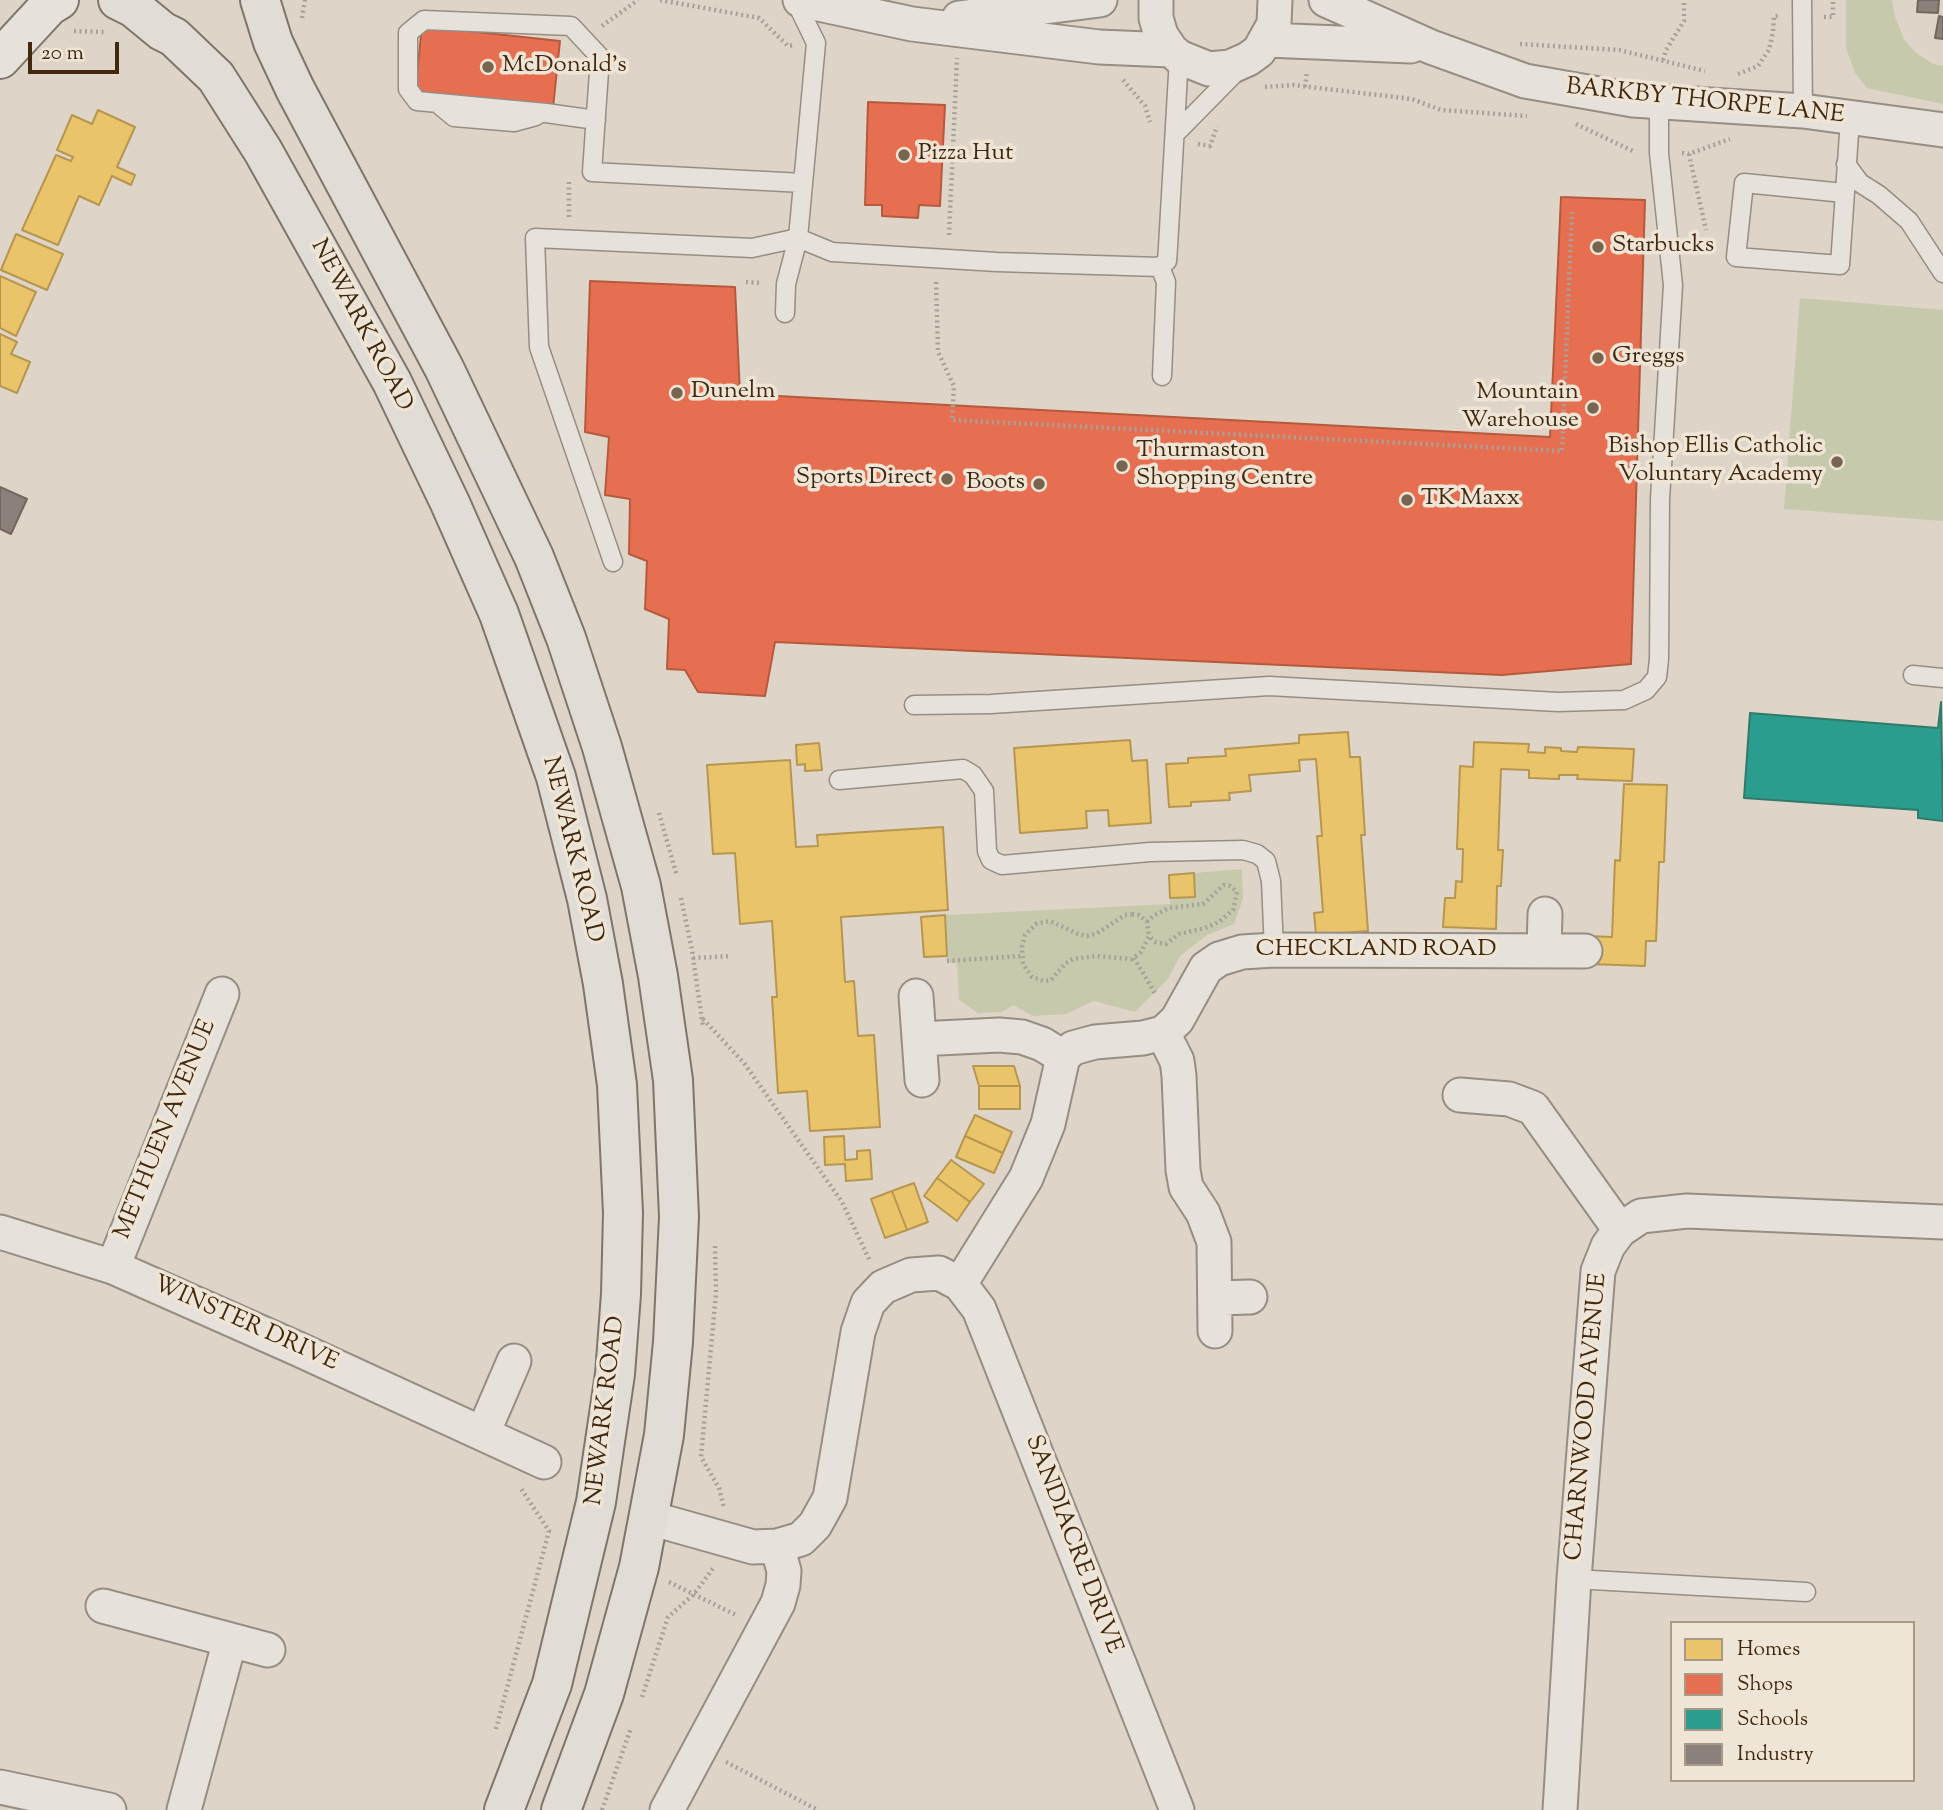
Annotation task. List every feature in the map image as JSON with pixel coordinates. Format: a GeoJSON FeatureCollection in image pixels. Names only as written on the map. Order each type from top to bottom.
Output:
{"type":"FeatureCollection","features":[{"type":"Feature","properties":{"kind":"highway","name":"NEWARK ROAD"},"geometry":{"type":"LineString","coordinates":[[118,0],[134,8],[174,37],[216,77],[269,162],[392,382],[499,614],[556,777],[587,900],[603,984],[617,1085],[623,1213],[615,1374],[596,1503],[555,1672],[504,1810]]}},
{"type":"Feature","properties":{"kind":"highway"},"geometry":{"type":"LineString","coordinates":[[260,0],[273,42],[295,89],[444,368],[534,557],[566,638],[602,747],[641,886],[658,976],[673,1080],[679,1217],[673,1342],[664,1435],[650,1518],[604,1694],[561,1810]]}},
{"type":"Feature","properties":{"kind":"street"},"geometry":{"type":"LineString","coordinates":[[0,59],[49,6],[59,0]]}},
{"type":"Feature","properties":{"kind":"street","name":"BARKBY THORPE LANE"},"geometry":{"type":"LineString","coordinates":[[797,0],[912,24],[1099,47],[1175,53],[1209,69],[1230,67],[1258,50],[1431,47]]}},
{"type":"Feature","properties":{"kind":"street","name":"BARKBY THORPE LANE"},"geometry":{"type":"LineString","coordinates":[[912,24],[1100,0]]}},
{"type":"Feature","properties":{"kind":"street"},"geometry":{"type":"LineString","coordinates":[[1156,0],[1156,18],[1161,35],[1175,53]]}},
{"type":"Feature","properties":{"kind":"street"},"geometry":{"type":"LineString","coordinates":[[1258,50],[1274,24],[1275,0]]}},
{"type":"Feature","properties":{"kind":"street","name":"BARKBY THORPE LANE"},"geometry":{"type":"LineString","coordinates":[[1326,0],[1431,47],[1525,81],[1633,100],[1803,111],[1943,130]]}},
{"type":"Feature","properties":{"kind":"street"},"geometry":{"type":"LineString","coordinates":[[1544,951],[1545,914]]}},
{"type":"Feature","properties":{"kind":"street","name":"CHECKLAND ROAD"},"geometry":{"type":"LineString","coordinates":[[1170,1026],[1206,968],[1219,959],[1242,952],[1585,951]]}},
{"type":"Feature","properties":{"kind":"street","name":"METHUEN AVENUE"},"geometry":{"type":"LineString","coordinates":[[113,1267],[222,994]]}},
{"type":"Feature","properties":{"kind":"street"},"geometry":{"type":"LineString","coordinates":[[916,996],[922,1080]]}},
{"type":"Feature","properties":{"kind":"street"},"geometry":{"type":"LineString","coordinates":[[650,1518],[753,1547],[777,1546],[801,1539],[815,1525],[830,1498],[858,1332],[868,1303],[883,1287],[911,1275],[939,1273],[960,1284],[1026,1178],[1048,1124],[1063,1057],[1073,1048],[1095,1042],[1143,1038],[1170,1026],[1180,1076],[1186,1187],[1206,1219],[1214,1242],[1215,1331]]}},
{"type":"Feature","properties":{"kind":"street"},"geometry":{"type":"LineString","coordinates":[[919,1039],[999,1035],[1022,1037],[1042,1044],[1063,1057]]}},
{"type":"Feature","properties":{"kind":"street"},"geometry":{"type":"LineString","coordinates":[[1460,1096],[1509,1099],[1533,1108],[1620,1230],[1641,1216],[1687,1211],[1943,1222]]}},
{"type":"Feature","properties":{"kind":"street","name":"CHARNWOOD AVENUE"},"geometry":{"type":"LineString","coordinates":[[1559,1810],[1598,1271],[1608,1246],[1620,1230]]}},
{"type":"Feature","properties":{"kind":"street","name":"WINSTER DRIVE"},"geometry":{"type":"LineString","coordinates":[[0,1232],[113,1267],[544,1462]]}},
{"type":"Feature","properties":{"kind":"street","name":"SANDIACRE DRIVE"},"geometry":{"type":"LineString","coordinates":[[960,1284],[979,1310],[1177,1810]]}},
{"type":"Feature","properties":{"kind":"street"},"geometry":{"type":"LineString","coordinates":[[1216,1298],[1250,1297]]}},
{"type":"Feature","properties":{"kind":"street"},"geometry":{"type":"LineString","coordinates":[[483,1433],[514,1361]]}},
{"type":"Feature","properties":{"kind":"street"},"geometry":{"type":"LineString","coordinates":[[667,1810],[778,1604],[784,1571],[777,1546]]}},
{"type":"Feature","properties":{"kind":"street"},"geometry":{"type":"LineString","coordinates":[[103,1606],[268,1650]]}},
{"type":"Feature","properties":{"kind":"street"},"geometry":{"type":"LineString","coordinates":[[184,1810],[230,1640]]}},
{"type":"Feature","properties":{"kind":"street"},"geometry":{"type":"LineString","coordinates":[[0,1787],[109,1810]]}},
{"type":"Feature","properties":{"kind":"lane"},"geometry":{"type":"LineString","coordinates":[[785,313],[786,284],[798,238],[816,43],[797,0]]}},
{"type":"Feature","properties":{"kind":"lane"},"geometry":{"type":"LineString","coordinates":[[1802,9],[1803,111]]}},
{"type":"Feature","properties":{"kind":"lane"},"geometry":{"type":"LineString","coordinates":[[596,120],[416,101],[408,89],[408,33],[424,20],[571,26],[600,57],[596,120],[592,172],[803,183]]}},
{"type":"Feature","properties":{"kind":"lane"},"geometry":{"type":"LineString","coordinates":[[1176,133],[1258,50]]}},
{"type":"Feature","properties":{"kind":"lane"},"geometry":{"type":"LineString","coordinates":[[613,562],[539,347],[535,238],[752,248],[798,238],[832,252],[1160,267],[1167,261],[1172,156],[1176,133],[1175,53]]}},
{"type":"Feature","properties":{"kind":"lane"},"geometry":{"type":"LineString","coordinates":[[914,705],[991,704],[1269,686],[1558,702],[1623,700],[1646,690],[1657,677],[1659,659],[1660,499],[1673,285],[1659,153],[1659,101]]}},
{"type":"Feature","properties":{"kind":"lane"},"geometry":{"type":"LineString","coordinates":[[1844,193],[1744,183],[1736,257],[1840,265],[1850,119]]}},
{"type":"Feature","properties":{"kind":"lane"},"geometry":{"type":"LineString","coordinates":[[1846,164],[1860,183],[1879,195],[1909,222],[1943,273]]}},
{"type":"Feature","properties":{"kind":"lane"},"geometry":{"type":"LineString","coordinates":[[1160,267],[1166,282],[1162,376]]}},
{"type":"Feature","properties":{"kind":"lane"},"geometry":{"type":"LineString","coordinates":[[1913,675],[1943,678]]}},
{"type":"Feature","properties":{"kind":"lane"},"geometry":{"type":"LineString","coordinates":[[839,780],[963,769],[973,775],[984,791],[987,851],[991,860],[1002,865],[1150,852],[1243,850],[1257,854],[1266,861],[1271,881],[1274,950]]}},
{"type":"Feature","properties":{"kind":"lane"},"geometry":{"type":"LineString","coordinates":[[1574,1579],[1805,1592]]}},
{"type":"Feature","properties":{"kind":"path"},"geometry":{"type":"LineString","coordinates":[[660,0],[759,18],[788,46],[816,43]]}},
{"type":"Feature","properties":{"kind":"path"},"geometry":{"type":"LineString","coordinates":[[1663,60],[1666,50],[1684,22],[1684,0]]}},
{"type":"Feature","properties":{"kind":"path"},"geometry":{"type":"LineString","coordinates":[[1726,74],[1737,75],[1758,66],[1769,50],[1774,16],[1802,9],[1833,18],[1833,0]]}},
{"type":"Feature","properties":{"kind":"path"},"geometry":{"type":"LineString","coordinates":[[1518,44],[1619,50],[1716,73]]}},
{"type":"Feature","properties":{"kind":"path"},"geometry":{"type":"LineString","coordinates":[[957,51],[946,278],[936,281],[939,352],[954,386],[952,421],[1562,451],[1572,212]]}},
{"type":"Feature","properties":{"kind":"path"},"geometry":{"type":"LineString","coordinates":[[1689,154],[1706,230]]}},
{"type":"Feature","properties":{"kind":"path"},"geometry":{"type":"LineString","coordinates":[[1147,922],[1153,915],[1169,908],[1203,904],[1224,885],[1237,892],[1233,910],[1219,922],[1179,934],[1166,944],[1155,942],[1149,936]]}},
{"type":"Feature","properties":{"kind":"path"},"geometry":{"type":"LineString","coordinates":[[1125,915],[1139,915],[1147,922],[1149,936],[1141,952],[1134,958],[1126,960],[1096,956],[1073,959],[1051,980],[1044,981],[1032,977],[1023,964],[1021,956],[1025,935],[1042,921],[1050,920],[1087,936],[1096,934],[1125,915]]}},
{"type":"Feature","properties":{"kind":"path"},"geometry":{"type":"LineString","coordinates":[[693,958],[731,956]]}},
{"type":"Feature","properties":{"kind":"path"},"geometry":{"type":"LineString","coordinates":[[947,961],[1021,956]]}},
{"type":"Feature","properties":{"kind":"path"},"geometry":{"type":"LineString","coordinates":[[1134,958],[1170,1026]]}},
{"type":"Feature","properties":{"kind":"path"},"geometry":{"type":"LineString","coordinates":[[702,1018],[744,1063],[842,1202],[883,1287]]}},
{"type":"Feature","properties":{"kind":"path"},"geometry":{"type":"LineString","coordinates":[[495,1730],[549,1531],[512,1477]]}},
{"type":"Feature","properties":{"kind":"path"},"geometry":{"type":"LineString","coordinates":[[700,1749],[818,1810]]}},
{"type":"Feature","properties":{"kind":"green space"},"geometry":{"type":"Polygon","coordinates":[[[1846,0],[1892,0],[1895,17],[1904,39],[1915,52],[1933,64],[1943,66],[1943,104],[1867,88],[1855,73],[1846,48],[1846,0]]]}},
{"type":"Feature","properties":{"kind":"green space"},"geometry":{"type":"Polygon","coordinates":[[[1800,298],[1943,310],[1943,521],[1784,509],[1800,298]]]}},
{"type":"Feature","properties":{"kind":"green space"},"geometry":{"type":"Polygon","coordinates":[[[1242,869],[1243,899],[1234,924],[1207,935],[1180,956],[1168,979],[1135,1012],[1094,1001],[1066,1014],[1033,1016],[1013,1005],[1002,1012],[978,1013],[959,1000],[957,963],[947,963],[945,915],[1170,904],[1170,898],[1195,897],[1194,873],[1242,869]]]}},
{"type":"Feature","properties":{"kind":"building: Homes"},"geometry":{"type":"Polygon","coordinates":[[[98,110],[135,127],[117,167],[135,175],[131,185],[112,176],[99,205],[79,196],[58,245],[22,230],[56,155],[71,161],[73,157],[57,150],[72,115],[92,124],[98,110]]]}},
{"type":"Feature","properties":{"kind":"building: Homes"},"geometry":{"type":"Polygon","coordinates":[[[16,234],[63,254],[47,290],[1,270],[16,234]]]}},
{"type":"Feature","properties":{"kind":"building: Homes"},"geometry":{"type":"Polygon","coordinates":[[[0,276],[36,292],[16,336],[0,328],[0,276]]]}},
{"type":"Feature","properties":{"kind":"building: Homes"},"geometry":{"type":"Polygon","coordinates":[[[0,334],[17,342],[11,354],[30,362],[17,393],[0,386],[0,334]]]}},
{"type":"Feature","properties":{"kind":"building: Homes"},"geometry":{"type":"Polygon","coordinates":[[[1348,732],[1350,757],[1360,757],[1365,835],[1361,835],[1368,931],[1316,935],[1314,913],[1323,912],[1317,836],[1322,836],[1316,759],[1299,760],[1300,771],[1249,775],[1251,791],[1229,793],[1230,800],[1191,802],[1191,806],[1169,807],[1166,764],[1188,763],[1188,758],[1226,756],[1225,749],[1299,743],[1299,735],[1348,732]]]}},
{"type":"Feature","properties":{"kind":"building: Homes"},"geometry":{"type":"Polygon","coordinates":[[[1130,740],[1132,761],[1147,760],[1151,823],[1109,826],[1108,810],[1086,811],[1087,828],[1020,833],[1014,748],[1130,740]]]}},
{"type":"Feature","properties":{"kind":"building: Homes"},"geometry":{"type":"Polygon","coordinates":[[[1474,742],[1529,744],[1528,752],[1545,753],[1545,747],[1577,752],[1578,747],[1634,749],[1632,781],[1577,779],[1578,775],[1559,775],[1559,779],[1529,778],[1529,770],[1501,769],[1498,850],[1503,850],[1501,886],[1497,886],[1496,929],[1443,927],[1445,898],[1455,898],[1456,881],[1462,882],[1463,849],[1457,849],[1460,766],[1473,767],[1474,742]]]}},
{"type":"Feature","properties":{"kind":"building: Homes"},"geometry":{"type":"Polygon","coordinates":[[[819,743],[822,770],[805,771],[805,764],[797,765],[796,745],[819,743]]]}},
{"type":"Feature","properties":{"kind":"building: Homes"},"geometry":{"type":"Polygon","coordinates":[[[790,760],[796,847],[818,846],[817,835],[943,827],[948,910],[841,917],[845,982],[854,981],[858,1036],[874,1035],[880,1127],[810,1131],[807,1091],[778,1093],[772,997],[777,997],[772,921],[740,924],[735,853],[713,854],[707,765],[790,760]]]}},
{"type":"Feature","properties":{"kind":"building: Homes"},"geometry":{"type":"Polygon","coordinates":[[[1624,784],[1667,785],[1664,862],[1659,862],[1656,941],[1646,941],[1645,966],[1589,964],[1590,936],[1612,937],[1615,860],[1620,861],[1624,784]]]}},
{"type":"Feature","properties":{"kind":"building: Homes"},"geometry":{"type":"Polygon","coordinates":[[[1194,873],[1195,897],[1170,898],[1169,875],[1194,873]]]}},
{"type":"Feature","properties":{"kind":"building: Homes"},"geometry":{"type":"Polygon","coordinates":[[[945,915],[947,956],[924,957],[921,917],[945,915]]]}},
{"type":"Feature","properties":{"kind":"building: Homes"},"geometry":{"type":"Polygon","coordinates":[[[973,1066],[1014,1066],[1020,1086],[979,1086],[973,1066]]]}},
{"type":"Feature","properties":{"kind":"building: Homes"},"geometry":{"type":"Polygon","coordinates":[[[979,1086],[1020,1086],[1020,1109],[979,1109],[979,1086]]]}},
{"type":"Feature","properties":{"kind":"building: Homes"},"geometry":{"type":"Polygon","coordinates":[[[975,1115],[1012,1132],[1003,1153],[965,1136],[975,1115]]]}},
{"type":"Feature","properties":{"kind":"building: Homes"},"geometry":{"type":"Polygon","coordinates":[[[844,1136],[845,1160],[857,1159],[857,1151],[870,1150],[872,1179],[846,1181],[845,1164],[825,1165],[824,1137],[844,1136]]]}},
{"type":"Feature","properties":{"kind":"building: Homes"},"geometry":{"type":"Polygon","coordinates":[[[965,1136],[1003,1153],[994,1173],[956,1157],[965,1136]]]}},
{"type":"Feature","properties":{"kind":"building: Homes"},"geometry":{"type":"Polygon","coordinates":[[[951,1160],[984,1184],[970,1202],[937,1178],[951,1160]]]}},
{"type":"Feature","properties":{"kind":"building: Homes"},"geometry":{"type":"Polygon","coordinates":[[[937,1178],[970,1202],[957,1221],[924,1196],[937,1178]]]}},
{"type":"Feature","properties":{"kind":"building: Homes"},"geometry":{"type":"Polygon","coordinates":[[[914,1183],[928,1222],[907,1230],[892,1191],[914,1183]]]}},
{"type":"Feature","properties":{"kind":"building: Homes"},"geometry":{"type":"Polygon","coordinates":[[[892,1191],[907,1230],[885,1238],[871,1199],[892,1191]]]}},
{"type":"Feature","properties":{"kind":"building: Shops","name":"McDonald's"},"geometry":{"type":"Polygon","coordinates":[[[422,26],[560,41],[553,108],[415,94],[422,26]]]}},
{"type":"Feature","properties":{"kind":"building: Shops","name":"Pizza Hut"},"geometry":{"type":"Polygon","coordinates":[[[868,102],[945,105],[940,206],[919,205],[918,218],[882,216],[882,205],[865,205],[868,102]]]}},
{"type":"Feature","properties":{"kind":"building: Shops","name":"Thurmaston Shopping Centre"},"geometry":{"type":"Polygon","coordinates":[[[1561,197],[1645,200],[1631,664],[1502,675],[775,642],[765,696],[698,692],[685,670],[667,669],[669,619],[645,609],[647,561],[629,554],[630,499],[605,495],[609,437],[585,432],[590,281],[735,287],[740,394],[1550,437],[1561,197]]]}},
{"type":"Feature","properties":{"kind":"building: Schools"},"geometry":{"type":"Polygon","coordinates":[[[1941,702],[1943,821],[1918,818],[1918,810],[1744,798],[1750,713],[1938,728],[1941,702]]]}},
{"type":"Feature","properties":{"kind":"building: Industry"},"geometry":{"type":"Polygon","coordinates":[[[1918,0],[1939,0],[1938,13],[1917,12],[1918,0]]]}},
{"type":"Feature","properties":{"kind":"building: Industry"},"geometry":{"type":"Polygon","coordinates":[[[1939,16],[1943,17],[1943,39],[1935,38],[1939,16]]]}},
{"type":"Feature","properties":{"kind":"building: Industry"},"geometry":{"type":"Polygon","coordinates":[[[0,487],[27,499],[11,534],[0,529],[0,487]]]}},
{"type":"Feature","properties":{"kind":"place","name":"McDonald's"},"geometry":{"type":"Point","coordinates":[488,67]}},
{"type":"Feature","properties":{"kind":"place","name":"Pizza Hut"},"geometry":{"type":"Point","coordinates":[904,155]}},
{"type":"Feature","properties":{"kind":"place","name":"Starbucks"},"geometry":{"type":"Point","coordinates":[1598,247]}},
{"type":"Feature","properties":{"kind":"place","name":"Greggs"},"geometry":{"type":"Point","coordinates":[1598,358]}},
{"type":"Feature","properties":{"kind":"place","name":"Dunelm"},"geometry":{"type":"Point","coordinates":[677,393]}},
{"type":"Feature","properties":{"kind":"place","name":"Mountain Warehouse"},"geometry":{"type":"Point","coordinates":[1593,408]}},
{"type":"Feature","properties":{"kind":"place","name":"Bishop Ellis Catholic Voluntary Academy"},"geometry":{"type":"Point","coordinates":[1837,462]}},
{"type":"Feature","properties":{"kind":"place","name":"Thurmaston Shopping Centre"},"geometry":{"type":"Point","coordinates":[1122,466]}},
{"type":"Feature","properties":{"kind":"place","name":"Sports Direct"},"geometry":{"type":"Point","coordinates":[947,479]}},
{"type":"Feature","properties":{"kind":"place","name":"Boots"},"geometry":{"type":"Point","coordinates":[1039,484]}},
{"type":"Feature","properties":{"kind":"place","name":"TK Maxx"},"geometry":{"type":"Point","coordinates":[1407,500]}}]}
